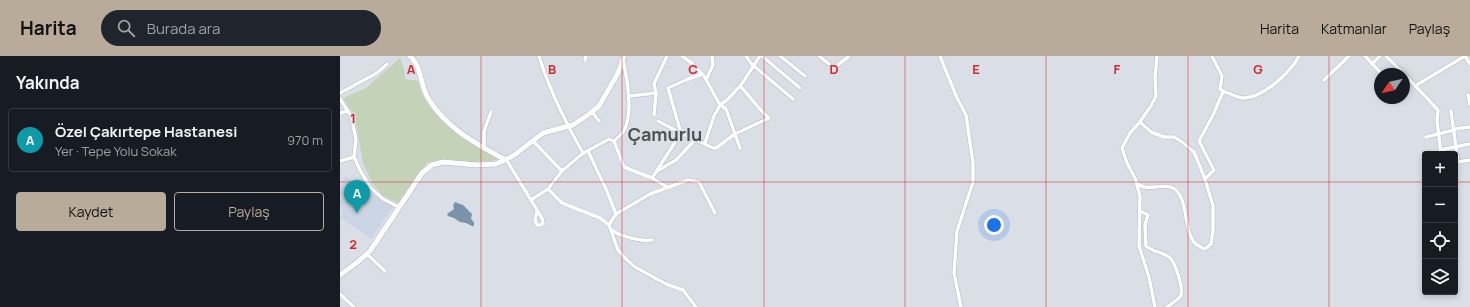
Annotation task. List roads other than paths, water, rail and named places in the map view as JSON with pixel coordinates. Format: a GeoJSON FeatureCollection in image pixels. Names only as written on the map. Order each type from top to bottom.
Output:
{"type":"FeatureCollection","features":[{"type":"Feature","properties":{"kind":"street"},"geometry":{"type":"LineString","coordinates":[[410,56],[417,66],[423,86],[436,110],[453,128],[484,149],[505,159],[537,211]]}},
{"type":"Feature","properties":{"kind":"street"},"geometry":{"type":"LineString","coordinates":[[539,56],[544,73],[568,126],[583,153]]}},
{"type":"Feature","properties":{"kind":"street"},"geometry":{"type":"LineString","coordinates":[[654,115],[656,93],[654,84],[667,56]]}},
{"type":"Feature","properties":{"kind":"street"},"geometry":{"type":"LineString","coordinates":[[682,56],[693,64],[702,74],[720,105],[726,109],[740,148]]}},
{"type":"Feature","properties":{"kind":"street"},"geometry":{"type":"LineString","coordinates":[[706,80],[713,65],[712,56]]}},
{"type":"Feature","properties":{"kind":"street"},"geometry":{"type":"LineString","coordinates":[[746,56],[754,66],[793,98]]}},
{"type":"Feature","properties":{"kind":"street"},"geometry":{"type":"LineString","coordinates":[[705,143],[714,116],[720,105],[740,86],[761,56],[800,88]]}},
{"type":"Feature","properties":{"kind":"street"},"geometry":{"type":"LineString","coordinates":[[780,56],[804,76]]}},
{"type":"Feature","properties":{"kind":"street"},"geometry":{"type":"LineString","coordinates":[[819,56],[834,68],[848,57]]}},
{"type":"Feature","properties":{"kind":"street"},"geometry":{"type":"LineString","coordinates":[[940,56],[957,98],[966,115],[974,163],[973,182],[958,231],[954,266],[954,273],[962,307]]}},
{"type":"Feature","properties":{"kind":"street"},"geometry":{"type":"LineString","coordinates":[[1155,307],[1149,277],[1139,246],[1140,196],[1137,184],[1122,148],[1130,133],[1140,122],[1156,96],[1155,77],[1157,56]]}},
{"type":"Feature","properties":{"kind":"street"},"geometry":{"type":"LineString","coordinates":[[1212,56],[1222,76],[1220,89],[1223,92],[1243,98],[1262,93],[1280,79],[1295,64],[1299,56]]}},
{"type":"Feature","properties":{"kind":"street"},"geometry":{"type":"LineString","coordinates":[[1324,80],[1349,56]]}},
{"type":"Feature","properties":{"kind":"street"},"geometry":{"type":"LineString","coordinates":[[1365,56],[1376,68]]}},
{"type":"Feature","properties":{"kind":"street"},"geometry":{"type":"LineString","coordinates":[[1372,64],[1380,56]]}},
{"type":"Feature","properties":{"kind":"street"},"geometry":{"type":"LineString","coordinates":[[1386,56],[1398,68]]}},
{"type":"Feature","properties":{"kind":"street"},"geometry":{"type":"LineString","coordinates":[[1415,86],[1465,56],[1470,64]]}},
{"type":"Feature","properties":{"kind":"street"},"geometry":{"type":"LineString","coordinates":[[614,141],[623,132],[627,123],[629,96],[624,58]]}},
{"type":"Feature","properties":{"kind":"street"},"geometry":{"type":"LineString","coordinates":[[340,275],[367,254],[422,173],[432,165],[443,162],[477,165],[496,164],[513,156],[543,133],[573,125],[599,106],[604,99],[624,58]]}},
{"type":"Feature","properties":{"kind":"street"},"geometry":{"type":"LineString","coordinates":[[340,92],[378,73],[387,64]]}},
{"type":"Feature","properties":{"kind":"street"},"geometry":{"type":"LineString","coordinates":[[652,178],[681,133],[668,88],[702,74]]}},
{"type":"Feature","properties":{"kind":"street"},"geometry":{"type":"LineString","coordinates":[[1410,81],[1438,110],[1437,121],[1440,134],[1441,151]]}},
{"type":"Feature","properties":{"kind":"street"},"geometry":{"type":"LineString","coordinates":[[658,121],[713,148],[716,148],[735,134],[769,118],[760,110],[740,86]]}},
{"type":"Feature","properties":{"kind":"street"},"geometry":{"type":"LineString","coordinates":[[1205,179],[1214,170],[1199,140],[1213,115],[1223,92]]}},
{"type":"Feature","properties":{"kind":"street"},"geometry":{"type":"LineString","coordinates":[[629,96],[656,93]]}},
{"type":"Feature","properties":{"kind":"street"},"geometry":{"type":"LineString","coordinates":[[1468,95],[1470,105]]}},
{"type":"Feature","properties":{"kind":"street"},"geometry":{"type":"LineString","coordinates":[[340,99],[351,116],[356,139],[354,157],[370,186],[383,199],[399,207]]}},
{"type":"Feature","properties":{"kind":"street"},"geometry":{"type":"LineString","coordinates":[[340,113],[348,111]]}},
{"type":"Feature","properties":{"kind":"street"},"geometry":{"type":"LineString","coordinates":[[1451,111],[1458,162],[1470,160]]}},
{"type":"Feature","properties":{"kind":"street"},"geometry":{"type":"LineString","coordinates":[[484,149],[484,131],[491,112]]}},
{"type":"Feature","properties":{"kind":"street"},"geometry":{"type":"LineString","coordinates":[[592,112],[599,121]]}},
{"type":"Feature","properties":{"kind":"street"},"geometry":{"type":"LineString","coordinates":[[1137,184],[1146,188],[1162,186],[1173,187],[1180,194],[1185,208],[1186,221],[1195,244],[1205,249],[1211,244],[1213,230],[1213,206],[1205,179],[1194,152],[1174,137],[1164,137],[1151,132],[1140,122]]}},
{"type":"Feature","properties":{"kind":"street"},"geometry":{"type":"LineString","coordinates":[[1426,137],[1470,127]]}},
{"type":"Feature","properties":{"kind":"street"},"geometry":{"type":"LineString","coordinates":[[531,200],[548,189],[562,171],[583,153],[609,139],[614,141]]}},
{"type":"Feature","properties":{"kind":"street"},"geometry":{"type":"LineString","coordinates":[[656,171],[676,160],[696,139]]}},
{"type":"Feature","properties":{"kind":"street"},"geometry":{"type":"LineString","coordinates":[[533,141],[562,171]]}},
{"type":"Feature","properties":{"kind":"street"},"geometry":{"type":"LineString","coordinates":[[614,141],[624,167],[652,178],[667,187]]}},
{"type":"Feature","properties":{"kind":"street"},"geometry":{"type":"LineString","coordinates":[[1444,151],[1470,144]]}},
{"type":"Feature","properties":{"kind":"street"},"geometry":{"type":"LineString","coordinates":[[588,151],[608,191],[616,214]]}},
{"type":"Feature","properties":{"kind":"street"},"geometry":{"type":"LineString","coordinates":[[340,161],[354,157]]}},
{"type":"Feature","properties":{"kind":"street"},"geometry":{"type":"LineString","coordinates":[[609,225],[616,214],[650,194],[688,180],[699,182],[716,213]]}},
{"type":"Feature","properties":{"kind":"street"},"geometry":{"type":"LineString","coordinates":[[548,189],[562,203],[600,218],[609,225],[618,250],[626,259],[635,267],[666,284],[683,290],[696,307]]}},
{"type":"Feature","properties":{"kind":"street"},"geometry":{"type":"LineString","coordinates":[[1140,211],[1148,215],[1146,225],[1146,246],[1149,249],[1168,256],[1174,264],[1182,292],[1180,298],[1167,307]]}},
{"type":"Feature","properties":{"kind":"street"},"geometry":{"type":"LineString","coordinates":[[611,230],[639,240],[652,240]]}},
{"type":"Feature","properties":{"kind":"street"},"geometry":{"type":"LineString","coordinates":[[367,254],[385,272]]}},
{"type":"Feature","properties":{"kind":"street"},"geometry":{"type":"LineString","coordinates":[[340,294],[354,307]]}},
{"type":"Feature","properties":{"kind":"water"},"geometry":{"type":"Polygon","coordinates":[[[455,202],[463,205],[472,214],[471,219],[474,222],[474,226],[460,222],[448,216],[447,214],[454,209],[453,205],[455,202]]]}},
{"type":"Feature","properties":{"kind":"place","name":"Özel Çakırtepe Hastanesi"},"geometry":{"type":"Point","coordinates":[357,213]}},
{"type":"Feature","properties":{"kind":"district","name":"Çamurlu"},"geometry":{"type":"Point","coordinates":[665,134]}}]}
